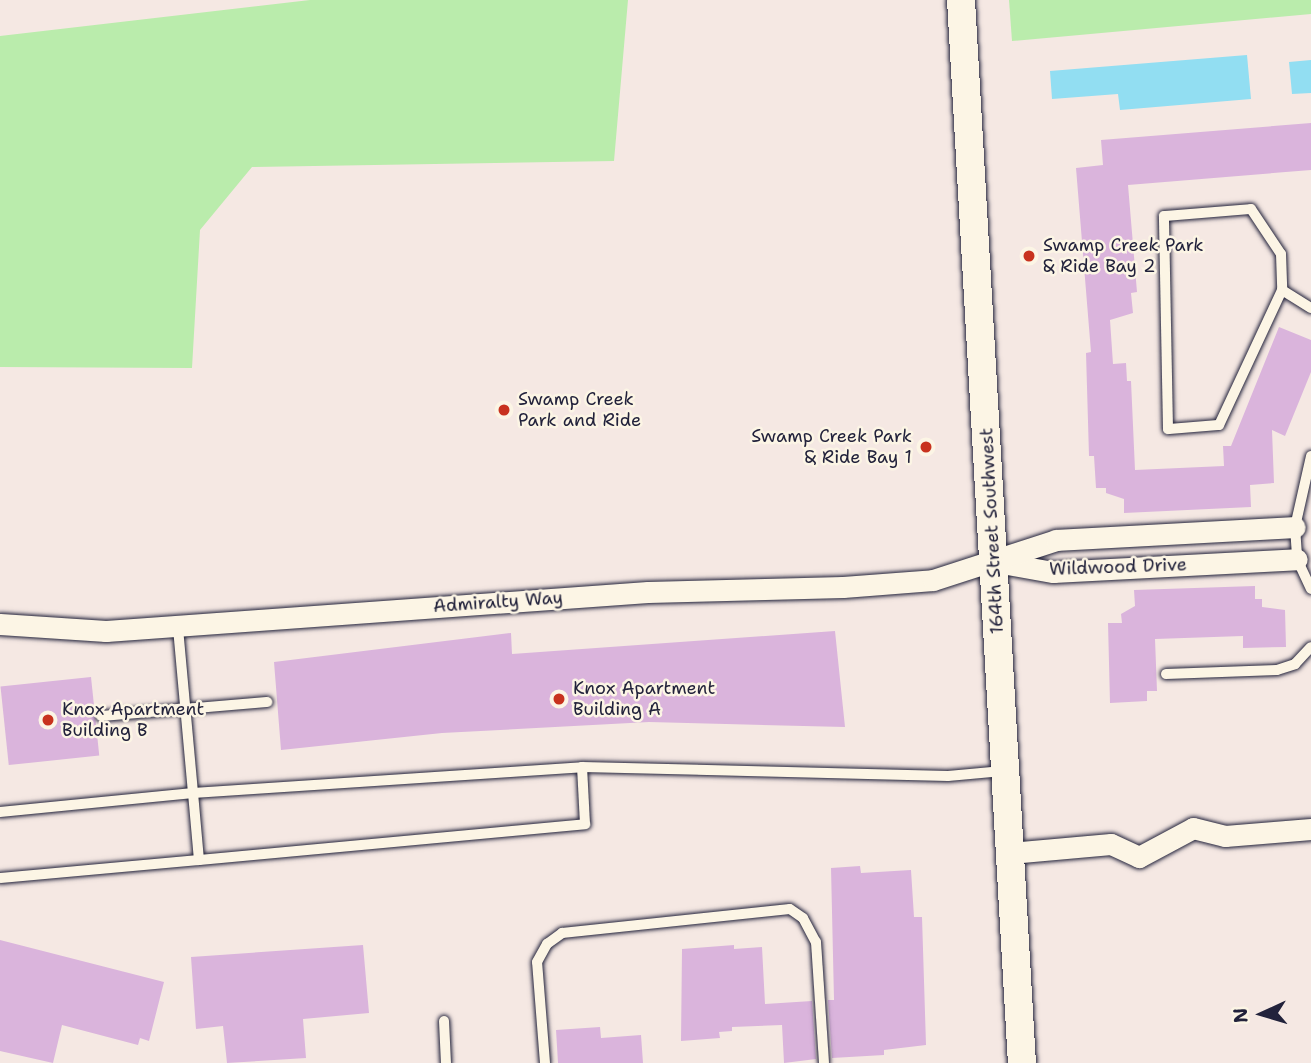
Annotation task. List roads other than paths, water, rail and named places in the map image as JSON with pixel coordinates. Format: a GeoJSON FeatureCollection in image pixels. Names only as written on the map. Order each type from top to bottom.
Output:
{"type":"FeatureCollection","features":[{"type":"Feature","properties":{"kind":"main road","name":"164th Street Southwest"},"geometry":{"type":"LineString","coordinates":[[961,0],[1023,1063]]}},
{"type":"Feature","properties":{"kind":"street","name":"Wildwood Drive"},"geometry":{"type":"LineString","coordinates":[[993,561],[1056,540],[1294,527]]}},
{"type":"Feature","properties":{"kind":"street","name":"Wildwood Drive"},"geometry":{"type":"LineString","coordinates":[[993,561],[1052,572],[1297,559]]}},
{"type":"Feature","properties":{"kind":"street","name":"Admiralty Way"},"geometry":{"type":"LineString","coordinates":[[0,624],[106,631],[178,628],[493,601],[933,580],[993,561]]}},
{"type":"Feature","properties":{"kind":"street"},"geometry":{"type":"LineString","coordinates":[[1010,853],[1111,844],[1139,857],[1193,828],[1225,836],[1311,829]]}},
{"type":"Feature","properties":{"kind":"lane"},"geometry":{"type":"LineString","coordinates":[[1251,209],[1281,254],[1282,290],[1219,425],[1168,429],[1164,216],[1251,209]]}},
{"type":"Feature","properties":{"kind":"lane"},"geometry":{"type":"LineString","coordinates":[[1282,290],[1311,308]]}},
{"type":"Feature","properties":{"kind":"lane"},"geometry":{"type":"LineString","coordinates":[[1311,456],[1294,527],[1297,559],[1311,589]]}},
{"type":"Feature","properties":{"kind":"lane"},"geometry":{"type":"LineString","coordinates":[[178,628],[199,860]]}},
{"type":"Feature","properties":{"kind":"lane"},"geometry":{"type":"LineString","coordinates":[[1166,674],[1277,670],[1295,664],[1311,647]]}},
{"type":"Feature","properties":{"kind":"lane"},"geometry":{"type":"LineString","coordinates":[[101,716],[267,702]]}},
{"type":"Feature","properties":{"kind":"lane"},"geometry":{"type":"LineString","coordinates":[[0,878],[585,824],[582,767]]}},
{"type":"Feature","properties":{"kind":"lane"},"geometry":{"type":"LineString","coordinates":[[0,812],[193,793],[582,767],[948,776],[1006,771]]}},
{"type":"Feature","properties":{"kind":"lane"},"geometry":{"type":"LineString","coordinates":[[545,1063],[537,962],[547,944],[562,933],[790,909],[803,918],[816,942],[824,1063]]}},
{"type":"Feature","properties":{"kind":"lane"},"geometry":{"type":"LineString","coordinates":[[444,1021],[446,1063]]}},
{"type":"Feature","properties":{"kind":"water"},"geometry":{"type":"Polygon","coordinates":[[[1247,55],[1251,99],[1120,110],[1118,94],[1052,99],[1050,71],[1247,55]]]}},
{"type":"Feature","properties":{"kind":"water"},"geometry":{"type":"Polygon","coordinates":[[[1311,60],[1311,93],[1292,94],[1289,62],[1311,60]]]}},
{"type":"Feature","properties":{"kind":"place","name":"Swamp Creek Park & Ride Bay 2"},"geometry":{"type":"Point","coordinates":[1029,256]}},
{"type":"Feature","properties":{"kind":"place","name":"Swamp Creek Park and Ride"},"geometry":{"type":"Point","coordinates":[504,410]}},
{"type":"Feature","properties":{"kind":"place","name":"Swamp Creek Park & Ride Bay 1"},"geometry":{"type":"Point","coordinates":[926,447]}},
{"type":"Feature","properties":{"kind":"place","name":"Knox Apartment Building A"},"geometry":{"type":"Point","coordinates":[559,699]}},
{"type":"Feature","properties":{"kind":"place","name":"Knox Apartment Building B"},"geometry":{"type":"Point","coordinates":[48,720]}}]}
